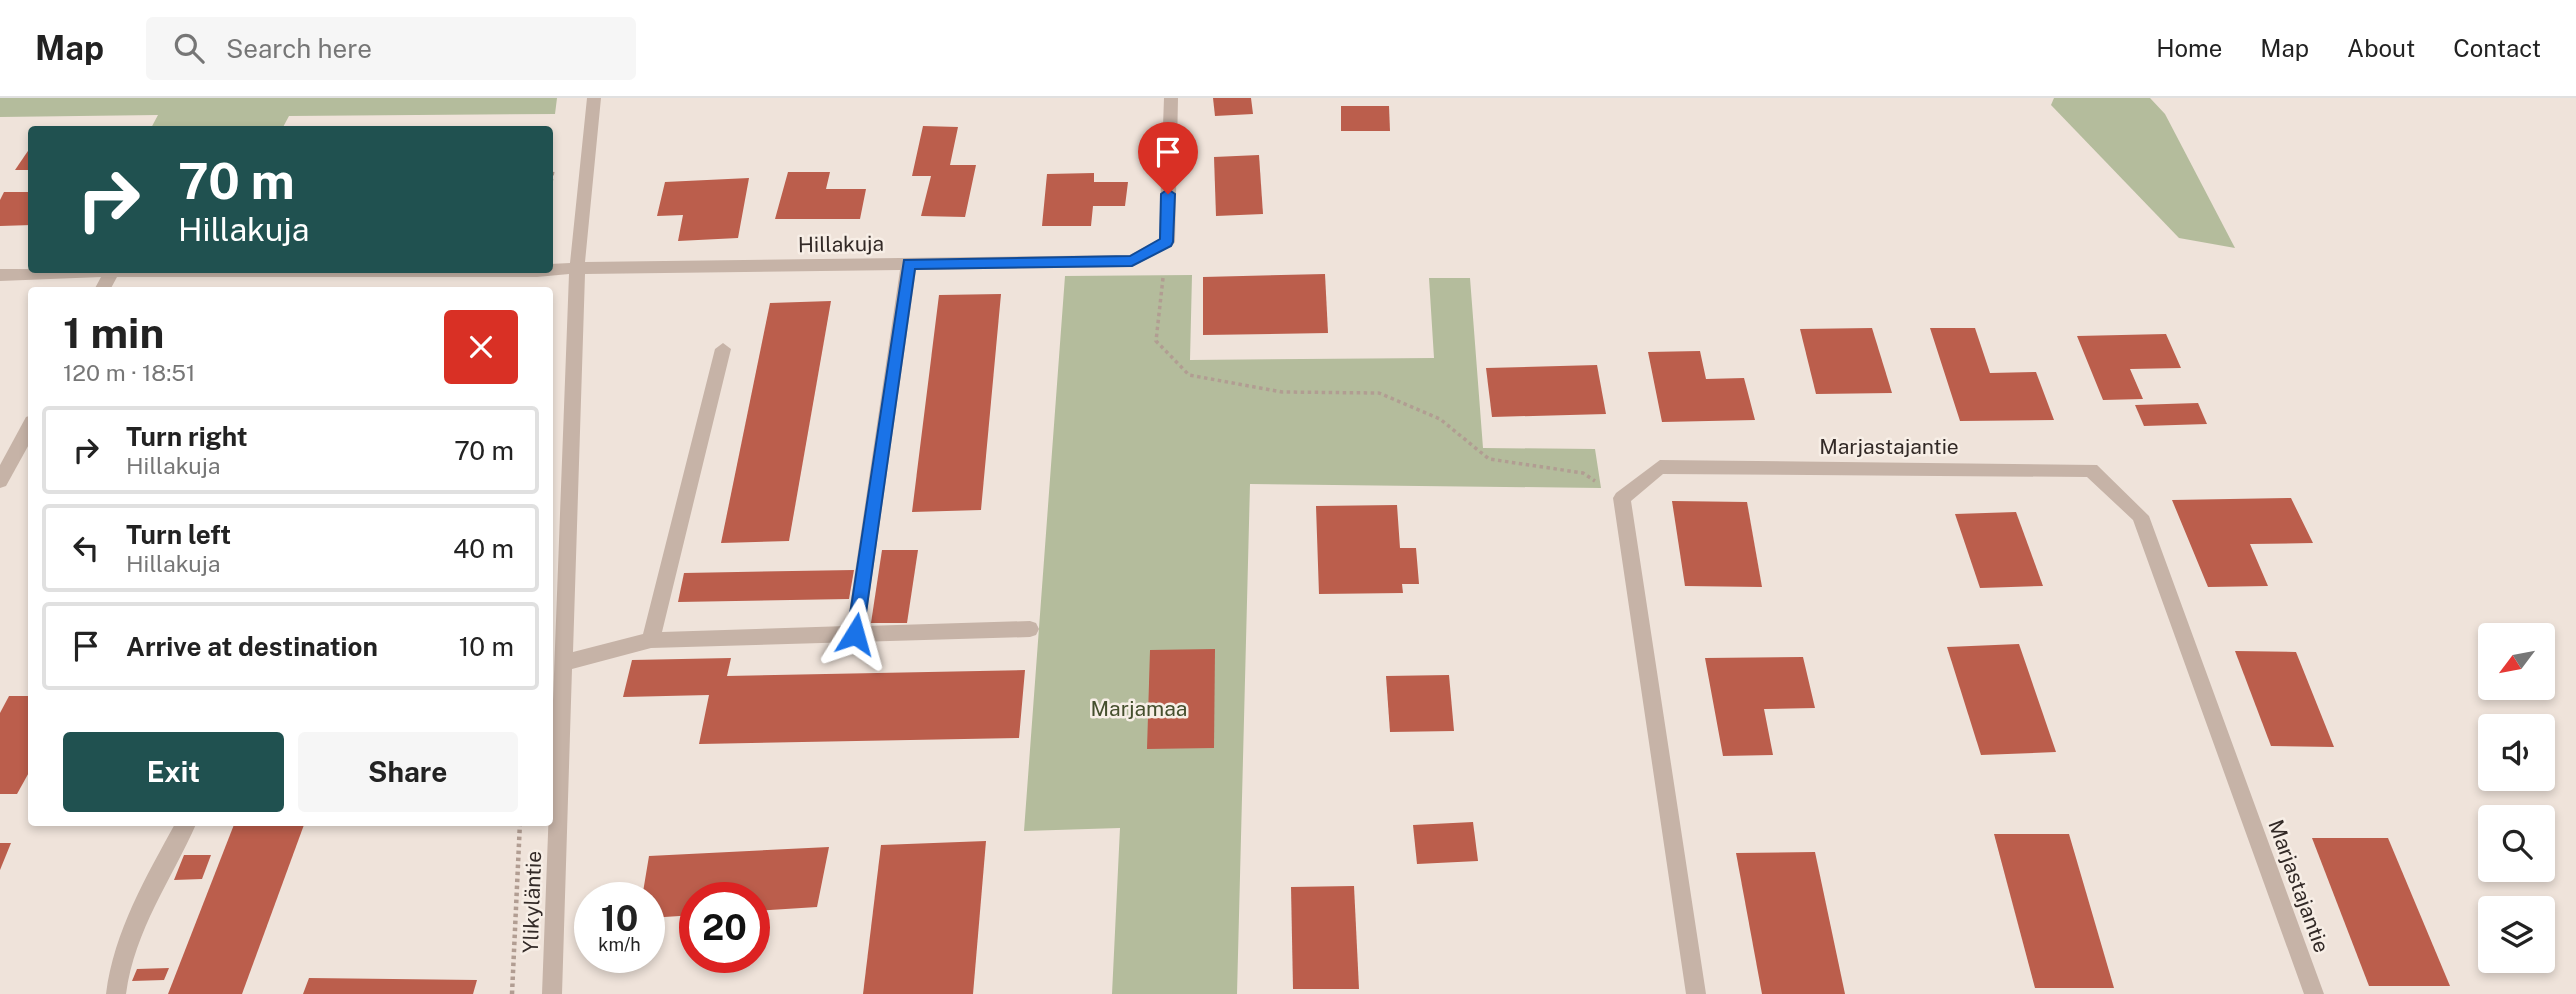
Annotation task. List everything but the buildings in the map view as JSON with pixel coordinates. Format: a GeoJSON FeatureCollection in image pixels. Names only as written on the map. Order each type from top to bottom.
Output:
{"type":"FeatureCollection","features":[{"type":"Feature","properties":{"kind":"street","name":"Ylikyläntie"},"geometry":{"type":"LineString","coordinates":[[552,994],[577,268],[594,98]]}},
{"type":"Feature","properties":{"kind":"street"},"geometry":{"type":"LineString","coordinates":[[1167,242],[1171,98]]}},
{"type":"Feature","properties":{"kind":"street","name":"Hillakuja"},"geometry":{"type":"LineString","coordinates":[[553,270],[1132,261],[1167,242]]}},
{"type":"Feature","properties":{"kind":"street"},"geometry":{"type":"LineString","coordinates":[[855,634],[909,264]]}},
{"type":"Feature","properties":{"kind":"street","name":"Hillakuja"},"geometry":{"type":"LineString","coordinates":[[0,275],[56,273]]}},
{"type":"Feature","properties":{"kind":"street"},"geometry":{"type":"LineString","coordinates":[[651,640],[723,349]]}},
{"type":"Feature","properties":{"kind":"street"},"geometry":{"type":"LineString","coordinates":[[0,481],[28,429]]}},
{"type":"Feature","properties":{"kind":"street","name":"Marjastajantie"},"geometry":{"type":"LineString","coordinates":[[1622,499],[1660,467],[2091,470],[2140,516],[2315,994]]}},
{"type":"Feature","properties":{"kind":"street"},"geometry":{"type":"LineString","coordinates":[[1622,499],[1696,994]]}},
{"type":"Feature","properties":{"kind":"street"},"geometry":{"type":"LineString","coordinates":[[564,663],[651,640],[1030,629]]}},
{"type":"Feature","properties":{"kind":"street"},"geometry":{"type":"LineString","coordinates":[[116,994],[117,973],[147,897],[185,826]]}},
{"type":"Feature","properties":{"kind":"path"},"geometry":{"type":"LineString","coordinates":[[1167,242],[1156,341],[1189,375],[1282,392],[1379,393],[1440,419],[1489,458],[1583,473],[1622,499]]}},
{"type":"Feature","properties":{"kind":"path"},"geometry":{"type":"LineString","coordinates":[[512,994],[520,826]]}},
{"type":"Feature","properties":{"kind":"green space"},"geometry":{"type":"Polygon","coordinates":[[[0,98],[557,98],[555,114],[289,116],[284,126],[152,126],[158,115],[0,117],[0,98]]]}},
{"type":"Feature","properties":{"kind":"green space"},"geometry":{"type":"Polygon","coordinates":[[[2054,98],[2150,98],[2165,114],[2235,248],[2179,238],[2051,105],[2054,98]]]}},
{"type":"Feature","properties":{"kind":"green space","name":"Marjamaa"},"geometry":{"type":"Polygon","coordinates":[[[1192,275],[1190,360],[1434,358],[1429,278],[1470,278],[1483,448],[1595,449],[1601,488],[1250,484],[1237,994],[1112,994],[1120,828],[1024,831],[1065,276],[1192,275]]]}},
{"type":"Feature","properties":{"kind":"route"},"geometry":{"type":"LineString","coordinates":[[855,634],[909,264],[1132,261],[1167,242],[1168,194]]}}]}
